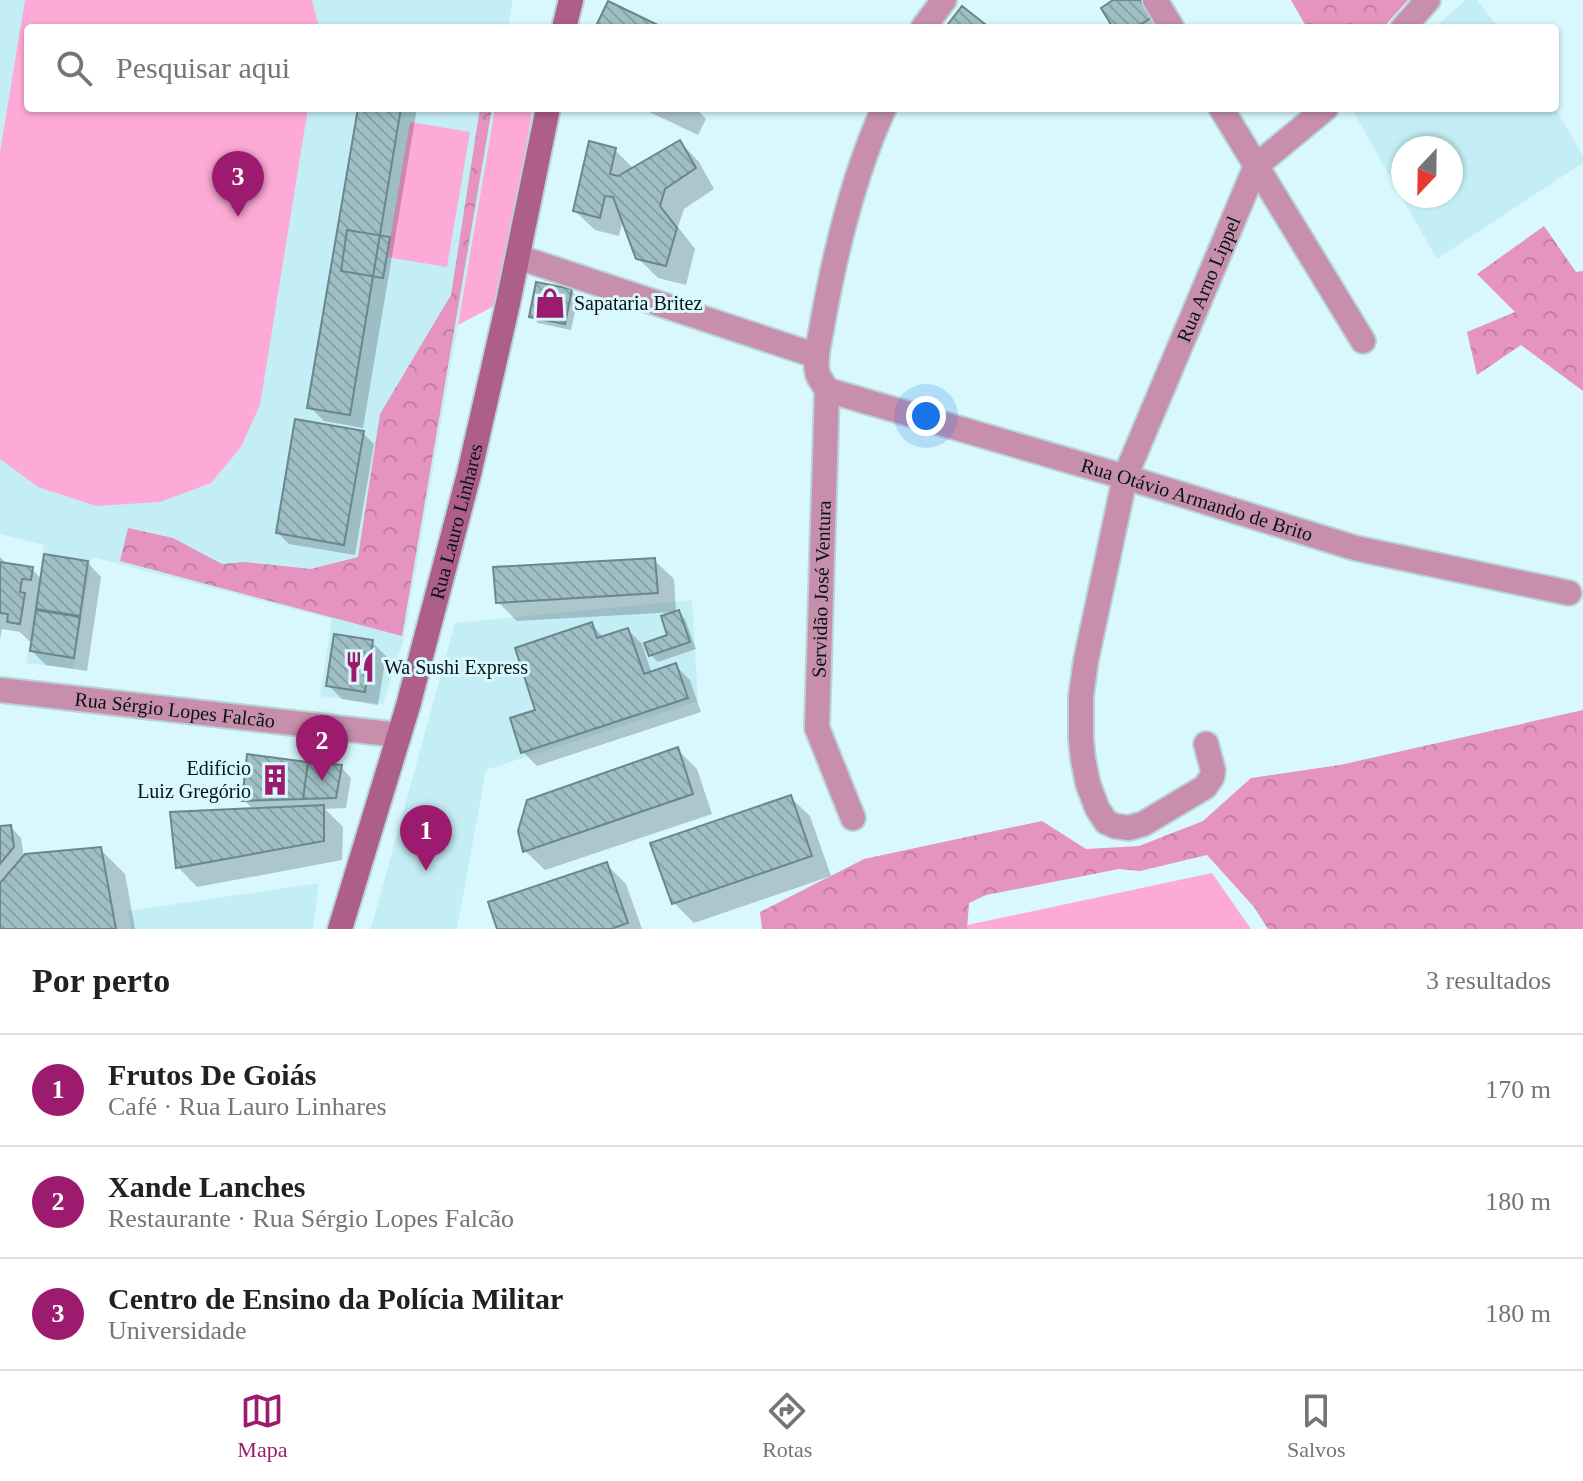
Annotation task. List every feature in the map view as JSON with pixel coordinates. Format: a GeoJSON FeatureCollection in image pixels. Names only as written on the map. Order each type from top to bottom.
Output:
{"type":"FeatureCollection","features":[{"type":"Feature","properties":{"kind":"main road"},"geometry":{"type":"LineString","coordinates":[[555,0],[556,24]]}},
{"type":"Feature","properties":{"kind":"main road"},"geometry":{"type":"LineString","coordinates":[[565,24],[571,0]]}},
{"type":"Feature","properties":{"kind":"main road","name":"Rua Lauro Linhares"},"geometry":{"type":"LineString","coordinates":[[340,929],[399,735],[469,474],[547,112]]}},
{"type":"Feature","properties":{"kind":"street"},"geometry":{"type":"LineString","coordinates":[[926,24],[944,0]]}},
{"type":"Feature","properties":{"kind":"street"},"geometry":{"type":"LineString","coordinates":[[1155,0],[1170,24]]}},
{"type":"Feature","properties":{"kind":"street"},"geometry":{"type":"LineString","coordinates":[[1407,24],[1428,0]]}},
{"type":"Feature","properties":{"kind":"street","name":"Servidão José Ventura"},"geometry":{"type":"LineString","coordinates":[[853,818],[817,728],[827,390],[817,373],[817,356],[844,227],[859,173],[882,112]]}},
{"type":"Feature","properties":{"kind":"street"},"geometry":{"type":"LineString","coordinates":[[1223,112],[1363,341]]}},
{"type":"Feature","properties":{"kind":"street","name":"Rua Arno Lippel"},"geometry":{"type":"LineString","coordinates":[[1206,744],[1213,770],[1205,787],[1143,824],[1129,828],[1106,822],[1088,784],[1083,759],[1081,696],[1086,660],[1125,477],[1256,166],[1321,112]]}},
{"type":"Feature","properties":{"kind":"street"},"geometry":{"type":"LineString","coordinates":[[518,257],[817,356]]}},
{"type":"Feature","properties":{"kind":"street","name":"Rua Otávio Armando de Brito"},"geometry":{"type":"LineString","coordinates":[[827,390],[1355,548],[1569,593]]}},
{"type":"Feature","properties":{"kind":"street","name":"Rua Sérgio Lopes Falcão"},"geometry":{"type":"LineString","coordinates":[[0,690],[399,735]]}},
{"type":"Feature","properties":{"kind":"shaded area"},"geometry":{"type":"Polygon","coordinates":[[[0,0],[513,0],[509,24],[24,24],[24,112],[494,112],[404,638],[383,704],[320,696],[332,619],[92,557],[73,669],[26,663],[44,545],[0,534],[0,0]]]}},
{"type":"Feature","properties":{"kind":"shaded area"},"geometry":{"type":"Polygon","coordinates":[[[25,0],[312,0],[318,24],[24,24],[24,112],[307,112],[260,405],[241,447],[211,483],[160,502],[96,506],[38,487],[0,459],[0,152],[25,0]]]}},
{"type":"Feature","properties":{"kind":"shaded area"},"geometry":{"type":"Polygon","coordinates":[[[1466,0],[1477,0],[1496,24],[1439,24],[1466,0]]]}},
{"type":"Feature","properties":{"kind":"shaded area"},"geometry":{"type":"Polygon","coordinates":[[[494,112],[532,112],[498,304],[458,325],[494,112]]]}},
{"type":"Feature","properties":{"kind":"shaded area"},"geometry":{"type":"Polygon","coordinates":[[[1353,112],[1558,112],[1583,156],[1583,163],[1437,259],[1408,208],[1463,208],[1463,136],[1391,136],[1391,178],[1353,112]]]}},
{"type":"Feature","properties":{"kind":"shaded area"},"geometry":{"type":"Polygon","coordinates":[[[410,122],[470,132],[447,267],[387,257],[410,122]]]}},
{"type":"Feature","properties":{"kind":"shaded area"},"geometry":{"type":"Polygon","coordinates":[[[692,600],[698,701],[486,770],[457,929],[371,929],[455,623],[692,600]]]}},
{"type":"Feature","properties":{"kind":"shaded area"},"geometry":{"type":"Polygon","coordinates":[[[1212,873],[1251,929],[949,929],[1212,873]]]}},
{"type":"Feature","properties":{"kind":"shaded area"},"geometry":{"type":"Polygon","coordinates":[[[319,883],[313,929],[131,929],[128,911],[319,883]]]}},
{"type":"Feature","properties":{"kind":"green space"},"geometry":{"type":"Polygon","coordinates":[[[1291,0],[1408,0],[1387,24],[1305,24],[1291,0]]]}},
{"type":"Feature","properties":{"kind":"green space"},"geometry":{"type":"Polygon","coordinates":[[[479,112],[491,112],[402,636],[120,561],[128,528],[173,538],[222,564],[244,562],[311,569],[358,557],[380,414],[451,295],[479,112]]]}},
{"type":"Feature","properties":{"kind":"green space"},"geometry":{"type":"Polygon","coordinates":[[[1544,226],[1576,272],[1583,271],[1583,391],[1521,345],[1477,375],[1467,332],[1515,312],[1477,274],[1544,226]]]}},
{"type":"Feature","properties":{"kind":"green space"},"geometry":{"type":"Polygon","coordinates":[[[1583,710],[1583,929],[1268,929],[1254,907],[1207,855],[1140,871],[1119,869],[986,895],[969,903],[967,929],[762,929],[760,912],[864,859],[1042,821],[1086,849],[1139,846],[1203,821],[1251,778],[1340,765],[1583,710]]]}},
{"type":"Feature","properties":{"kind":"building"},"geometry":{"type":"Polygon","coordinates":[[[1113,0],[1140,0],[1151,18],[1141,24],[1111,24],[1101,8],[1113,0]]]}},
{"type":"Feature","properties":{"kind":"building"},"geometry":{"type":"Polygon","coordinates":[[[608,1],[656,24],[597,24],[608,1]]]}},
{"type":"Feature","properties":{"kind":"building"},"geometry":{"type":"Polygon","coordinates":[[[962,6],[985,24],[948,24],[962,6]]]}},
{"type":"Feature","properties":{"kind":"building"},"geometry":{"type":"Polygon","coordinates":[[[357,112],[400,112],[350,415],[307,408],[357,112]]]}},
{"type":"Feature","properties":{"kind":"building"},"geometry":{"type":"Polygon","coordinates":[[[680,140],[696,168],[665,189],[660,206],[677,228],[666,266],[636,259],[613,197],[605,196],[600,218],[573,211],[589,141],[616,148],[610,174],[618,176],[680,140]]]}},
{"type":"Feature","properties":{"kind":"building"},"geometry":{"type":"Polygon","coordinates":[[[347,230],[390,237],[383,278],[341,271],[347,230]]]}},
{"type":"Feature","properties":{"kind":"building","name":"Sapataria Britez"},"geometry":{"type":"Polygon","coordinates":[[[536,282],[572,289],[565,324],[529,317],[536,282]]]}},
{"type":"Feature","properties":{"kind":"building"},"geometry":{"type":"Polygon","coordinates":[[[295,419],[364,431],[344,545],[276,533],[295,419]]]}},
{"type":"Feature","properties":{"kind":"building"},"geometry":{"type":"Polygon","coordinates":[[[44,554],[88,561],[80,616],[36,609],[44,554]]]}},
{"type":"Feature","properties":{"kind":"building"},"geometry":{"type":"Polygon","coordinates":[[[655,558],[658,593],[496,603],[493,567],[655,558]]]}},
{"type":"Feature","properties":{"kind":"building"},"geometry":{"type":"Polygon","coordinates":[[[0,562],[33,567],[31,580],[22,579],[20,592],[25,593],[20,624],[7,622],[8,614],[0,613],[0,562]]]}},
{"type":"Feature","properties":{"kind":"building"},"geometry":{"type":"Polygon","coordinates":[[[36,610],[80,617],[74,658],[30,651],[36,610]]]}},
{"type":"Feature","properties":{"kind":"building"},"geometry":{"type":"Polygon","coordinates":[[[679,610],[690,642],[649,656],[644,643],[667,635],[661,616],[679,610]]]}},
{"type":"Feature","properties":{"kind":"building"},"geometry":{"type":"Polygon","coordinates":[[[592,622],[597,638],[628,628],[644,674],[676,663],[688,698],[521,753],[510,718],[535,710],[515,648],[592,622]]]}},
{"type":"Feature","properties":{"kind":"building"},"geometry":{"type":"Polygon","coordinates":[[[334,634],[373,640],[365,692],[326,686],[334,634]]]}},
{"type":"Feature","properties":{"kind":"building"},"geometry":{"type":"Polygon","coordinates":[[[678,747],[693,794],[523,852],[518,831],[527,800],[678,747]]]}},
{"type":"Feature","properties":{"kind":"building","name":"Edifício Luiz Gregório"},"geometry":{"type":"Polygon","coordinates":[[[247,754],[308,762],[303,799],[242,801],[247,754]]]}},
{"type":"Feature","properties":{"kind":"building"},"geometry":{"type":"Polygon","coordinates":[[[308,762],[342,765],[336,798],[303,799],[308,762]]]}},
{"type":"Feature","properties":{"kind":"building"},"geometry":{"type":"Polygon","coordinates":[[[791,795],[812,856],[672,904],[650,843],[791,795]]]}},
{"type":"Feature","properties":{"kind":"building"},"geometry":{"type":"Polygon","coordinates":[[[324,805],[324,841],[176,868],[170,812],[324,805]]]}},
{"type":"Feature","properties":{"kind":"building"},"geometry":{"type":"Polygon","coordinates":[[[11,825],[14,847],[0,864],[0,826],[11,825]]]}},
{"type":"Feature","properties":{"kind":"building"},"geometry":{"type":"Polygon","coordinates":[[[101,847],[116,929],[0,929],[0,883],[25,854],[101,847]]]}},
{"type":"Feature","properties":{"kind":"building"},"geometry":{"type":"Polygon","coordinates":[[[607,862],[628,923],[611,929],[497,929],[488,902],[607,862]]]}},
{"type":"Feature","properties":{"kind":"place","name":"Centro de Ensino da Polícia Militar"},"geometry":{"type":"Point","coordinates":[238,217]}},
{"type":"Feature","properties":{"kind":"place","name":"Sapataria Britez"},"geometry":{"type":"Point","coordinates":[550,303]}},
{"type":"Feature","properties":{"kind":"place","name":"Wa Sushi Express"},"geometry":{"type":"Point","coordinates":[360,667]}},
{"type":"Feature","properties":{"kind":"place","name":"Edifício Luiz Gregório"},"geometry":{"type":"Point","coordinates":[275,780]}},
{"type":"Feature","properties":{"kind":"place","name":"Xande Lanches"},"geometry":{"type":"Point","coordinates":[322,781]}},
{"type":"Feature","properties":{"kind":"place","name":"Frutos De Goiás"},"geometry":{"type":"Point","coordinates":[426,871]}}]}
